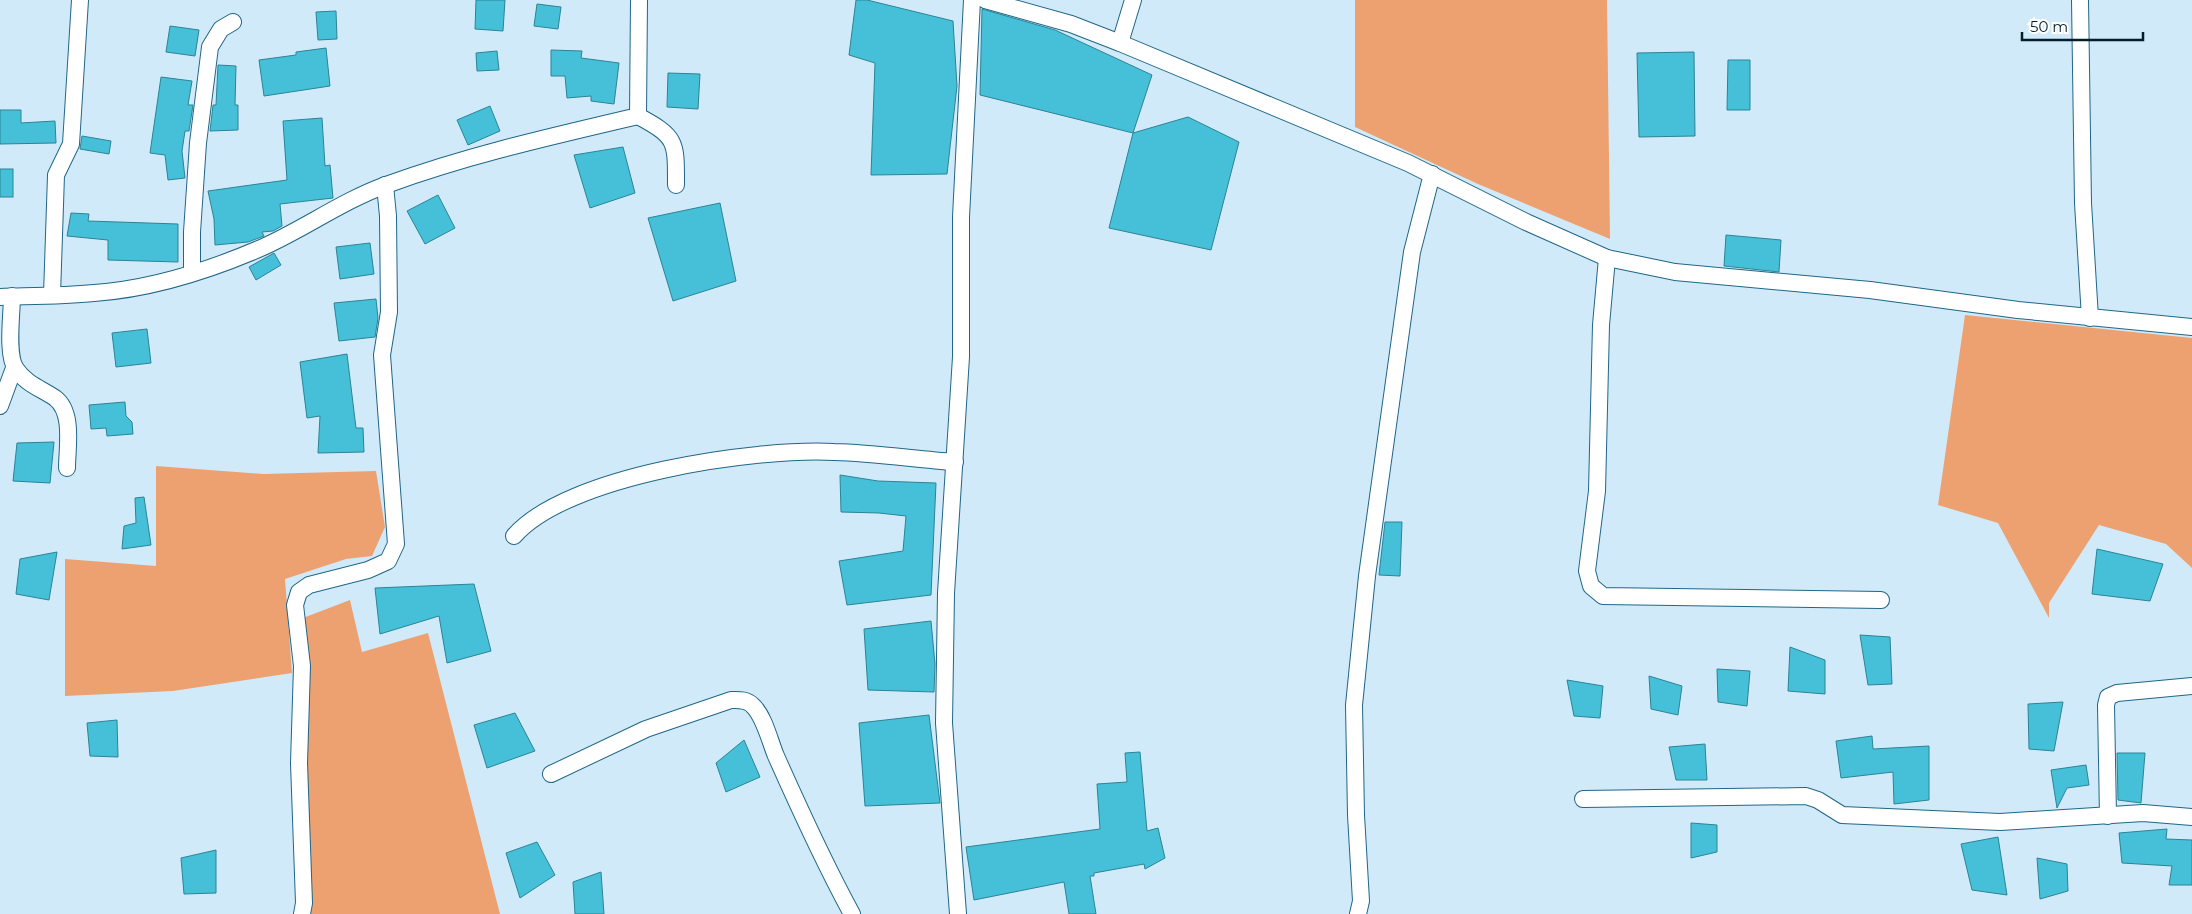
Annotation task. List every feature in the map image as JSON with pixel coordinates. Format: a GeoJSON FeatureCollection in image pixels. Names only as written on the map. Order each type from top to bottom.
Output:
{"type":"FeatureCollection","features":[{"type":"Feature","properties":{"kind":"street"},"geometry":{"type":"LineString","coordinates":[[52,295],[56,175],[71,144],[80,0]]}},
{"type":"Feature","properties":{"kind":"street"},"geometry":{"type":"LineString","coordinates":[[638,116],[640,0]]}},
{"type":"Feature","properties":{"kind":"street"},"geometry":{"type":"LineString","coordinates":[[958,914],[944,723],[946,593],[961,357],[961,217],[972,0]]}},
{"type":"Feature","properties":{"kind":"street"},"geometry":{"type":"LineString","coordinates":[[986,0],[1070,24],[1120,43],[1432,174],[1526,222],[1607,258],[1675,272],[1870,290],[2018,310],[2192,327]]}},
{"type":"Feature","properties":{"kind":"street"},"geometry":{"type":"LineString","coordinates":[[1120,43],[1133,0]]}},
{"type":"Feature","properties":{"kind":"street"},"geometry":{"type":"LineString","coordinates":[[2080,0],[2083,203],[2090,318]]}},
{"type":"Feature","properties":{"kind":"street"},"geometry":{"type":"LineString","coordinates":[[192,272],[192,232],[198,143],[210,47],[221,29],[233,22]]}},
{"type":"Feature","properties":{"kind":"street"},"geometry":{"type":"LineString","coordinates":[[0,406],[14,368],[6,297],[96,293],[155,283],[262,247],[344,203],[385,185],[480,154],[638,116],[664,130],[672,140],[676,161],[676,185]]}},
{"type":"Feature","properties":{"kind":"street"},"geometry":{"type":"LineString","coordinates":[[1358,914],[1361,902],[1356,815],[1354,705],[1367,576],[1412,252],[1432,174]]}},
{"type":"Feature","properties":{"kind":"street"},"geometry":{"type":"LineString","coordinates":[[302,914],[304,903],[299,763],[302,666],[295,605],[300,592],[309,585],[368,570],[388,561],[396,544],[382,354],[390,312],[388,216],[385,185]]}},
{"type":"Feature","properties":{"kind":"street"},"geometry":{"type":"LineString","coordinates":[[1607,258],[1602,326],[1597,491],[1587,571],[1591,586],[1603,596],[1881,600]]}},
{"type":"Feature","properties":{"kind":"street"},"geometry":{"type":"LineString","coordinates":[[14,368],[40,391],[56,399],[64,409],[67,418],[67,468]]}},
{"type":"Feature","properties":{"kind":"street"},"geometry":{"type":"LineString","coordinates":[[514,536],[525,523],[552,507],[602,487],[670,468],[755,454],[833,452],[955,462]]}},
{"type":"Feature","properties":{"kind":"street"},"geometry":{"type":"LineString","coordinates":[[2108,816],[2106,705],[2108,697],[2117,693],[2192,686]]}},
{"type":"Feature","properties":{"kind":"street"},"geometry":{"type":"LineString","coordinates":[[551,774],[646,729],[731,700],[746,700],[754,705],[764,723],[775,754],[825,864],[852,914]]}},
{"type":"Feature","properties":{"kind":"street"},"geometry":{"type":"LineString","coordinates":[[1583,799],[1806,796],[1818,800],[1842,815],[2000,822],[2143,813],[2192,817]]}},
{"type":"Feature","properties":{"kind":"shaded area"},"geometry":{"type":"Polygon","coordinates":[[[1355,0],[1607,0],[1610,239],[1478,184],[1355,127],[1355,0]]]}},
{"type":"Feature","properties":{"kind":"shaded area"},"geometry":{"type":"Polygon","coordinates":[[[1965,315],[2192,338],[2192,568],[2166,544],[2099,525],[2049,603],[2049,618],[1998,523],[1938,505],[1965,315]]]}},
{"type":"Feature","properties":{"kind":"shaded area"},"geometry":{"type":"Polygon","coordinates":[[[156,466],[263,474],[376,471],[385,527],[372,556],[346,559],[285,579],[292,673],[173,691],[65,696],[65,559],[156,566],[156,466]]]}},
{"type":"Feature","properties":{"kind":"shaded area"},"geometry":{"type":"Polygon","coordinates":[[[350,600],[362,652],[428,633],[500,914],[308,914],[303,618],[350,600]]]}},
{"type":"Feature","properties":{"kind":"building"},"geometry":{"type":"Polygon","coordinates":[[[476,0],[505,0],[503,31],[475,29],[476,0]]]}},
{"type":"Feature","properties":{"kind":"building"},"geometry":{"type":"Polygon","coordinates":[[[856,0],[867,0],[953,21],[957,86],[947,174],[871,175],[875,63],[849,55],[856,0]]]}},
{"type":"Feature","properties":{"kind":"building"},"geometry":{"type":"Polygon","coordinates":[[[537,4],[561,7],[558,29],[534,26],[537,4]]]}},
{"type":"Feature","properties":{"kind":"building"},"geometry":{"type":"Polygon","coordinates":[[[982,9],[1055,30],[1152,75],[1133,133],[980,95],[982,9]]]}},
{"type":"Feature","properties":{"kind":"building"},"geometry":{"type":"Polygon","coordinates":[[[336,11],[337,39],[318,40],[316,12],[336,11]]]}},
{"type":"Feature","properties":{"kind":"building"},"geometry":{"type":"Polygon","coordinates":[[[170,26],[199,30],[195,56],[166,52],[170,26]]]}},
{"type":"Feature","properties":{"kind":"building"},"geometry":{"type":"Polygon","coordinates":[[[326,48],[330,86],[264,96],[259,60],[296,55],[296,52],[326,48]]]}},
{"type":"Feature","properties":{"kind":"building"},"geometry":{"type":"Polygon","coordinates":[[[551,50],[582,51],[581,58],[619,63],[614,104],[591,101],[591,96],[567,98],[565,76],[551,76],[551,50]]]}},
{"type":"Feature","properties":{"kind":"building"},"geometry":{"type":"Polygon","coordinates":[[[497,51],[499,70],[477,71],[476,53],[497,51]]]}},
{"type":"Feature","properties":{"kind":"building"},"geometry":{"type":"Polygon","coordinates":[[[1694,52],[1695,136],[1639,137],[1637,53],[1694,52]]]}},
{"type":"Feature","properties":{"kind":"building"},"geometry":{"type":"Polygon","coordinates":[[[1728,60],[1750,60],[1750,110],[1727,110],[1728,60]]]}},
{"type":"Feature","properties":{"kind":"building"},"geometry":{"type":"Polygon","coordinates":[[[218,65],[236,66],[235,105],[238,105],[238,130],[210,131],[213,105],[216,105],[218,65]]]}},
{"type":"Feature","properties":{"kind":"building"},"geometry":{"type":"Polygon","coordinates":[[[668,73],[700,74],[698,109],[667,107],[668,73]]]}},
{"type":"Feature","properties":{"kind":"building"},"geometry":{"type":"Polygon","coordinates":[[[161,77],[192,81],[188,105],[193,105],[189,131],[185,131],[182,151],[185,178],[168,180],[165,155],[150,153],[161,77]]]}},
{"type":"Feature","properties":{"kind":"building"},"geometry":{"type":"Polygon","coordinates":[[[490,106],[500,131],[468,145],[457,120],[490,106]]]}},
{"type":"Feature","properties":{"kind":"building"},"geometry":{"type":"Polygon","coordinates":[[[0,110],[21,110],[21,123],[55,121],[56,143],[0,144],[0,110]]]}},
{"type":"Feature","properties":{"kind":"building"},"geometry":{"type":"Polygon","coordinates":[[[1188,117],[1239,142],[1211,250],[1109,228],[1133,133],[1188,117]]]}},
{"type":"Feature","properties":{"kind":"building"},"geometry":{"type":"Polygon","coordinates":[[[322,118],[325,166],[330,165],[333,198],[280,204],[282,226],[273,231],[262,232],[264,236],[248,242],[215,245],[214,219],[208,191],[287,180],[283,121],[322,118]]]}},
{"type":"Feature","properties":{"kind":"building"},"geometry":{"type":"Polygon","coordinates":[[[82,136],[111,141],[109,154],[80,149],[82,136]]]}},
{"type":"Feature","properties":{"kind":"building"},"geometry":{"type":"Polygon","coordinates":[[[623,147],[635,193],[590,208],[574,155],[623,147]]]}},
{"type":"Feature","properties":{"kind":"building"},"geometry":{"type":"Polygon","coordinates":[[[0,169],[13,169],[13,197],[0,197],[0,169]]]}},
{"type":"Feature","properties":{"kind":"building"},"geometry":{"type":"Polygon","coordinates":[[[438,195],[455,228],[425,244],[407,211],[438,195]]]}},
{"type":"Feature","properties":{"kind":"building"},"geometry":{"type":"Polygon","coordinates":[[[720,203],[736,281],[673,301],[648,218],[720,203]]]}},
{"type":"Feature","properties":{"kind":"building"},"geometry":{"type":"Polygon","coordinates":[[[71,213],[89,214],[88,221],[178,224],[178,262],[108,260],[108,240],[67,236],[71,213]]]}},
{"type":"Feature","properties":{"kind":"building"},"geometry":{"type":"Polygon","coordinates":[[[1726,235],[1781,240],[1779,272],[1724,266],[1726,235]]]}},
{"type":"Feature","properties":{"kind":"building"},"geometry":{"type":"Polygon","coordinates":[[[370,243],[374,274],[340,279],[336,247],[370,243]]]}},
{"type":"Feature","properties":{"kind":"building"},"geometry":{"type":"Polygon","coordinates":[[[274,253],[281,265],[256,280],[249,267],[274,253]]]}},
{"type":"Feature","properties":{"kind":"building"},"geometry":{"type":"Polygon","coordinates":[[[376,299],[378,318],[375,337],[339,341],[334,303],[376,299]]]}},
{"type":"Feature","properties":{"kind":"building"},"geometry":{"type":"Polygon","coordinates":[[[147,329],[151,363],[116,367],[112,333],[147,329]]]}},
{"type":"Feature","properties":{"kind":"building"},"geometry":{"type":"Polygon","coordinates":[[[347,354],[356,428],[363,428],[364,452],[318,453],[320,416],[307,418],[300,362],[347,354]]]}},
{"type":"Feature","properties":{"kind":"building"},"geometry":{"type":"Polygon","coordinates":[[[125,402],[126,416],[132,422],[133,434],[107,436],[106,428],[91,429],[89,405],[125,402]]]}},
{"type":"Feature","properties":{"kind":"building"},"geometry":{"type":"Polygon","coordinates":[[[54,442],[50,483],[13,481],[17,443],[54,442]]]}},
{"type":"Feature","properties":{"kind":"building"},"geometry":{"type":"Polygon","coordinates":[[[840,475],[878,481],[936,483],[931,595],[847,605],[839,561],[903,551],[906,516],[841,512],[840,475]]]}},
{"type":"Feature","properties":{"kind":"building"},"geometry":{"type":"Polygon","coordinates":[[[144,497],[151,545],[122,549],[124,526],[136,523],[135,498],[144,497]]]}},
{"type":"Feature","properties":{"kind":"building"},"geometry":{"type":"Polygon","coordinates":[[[1385,522],[1402,522],[1400,576],[1379,575],[1385,522]]]}},
{"type":"Feature","properties":{"kind":"building"},"geometry":{"type":"Polygon","coordinates":[[[2097,549],[2163,564],[2150,601],[2092,594],[2097,549]]]}},
{"type":"Feature","properties":{"kind":"building"},"geometry":{"type":"Polygon","coordinates":[[[57,552],[49,600],[16,594],[20,559],[57,552]]]}},
{"type":"Feature","properties":{"kind":"building"},"geometry":{"type":"Polygon","coordinates":[[[474,584],[491,651],[447,663],[439,616],[380,634],[375,588],[474,584]]]}},
{"type":"Feature","properties":{"kind":"building"},"geometry":{"type":"Polygon","coordinates":[[[931,621],[935,664],[934,692],[868,690],[864,629],[931,621]]]}},
{"type":"Feature","properties":{"kind":"building"},"geometry":{"type":"Polygon","coordinates":[[[1860,635],[1890,637],[1892,684],[1868,685],[1860,635]]]}},
{"type":"Feature","properties":{"kind":"building"},"geometry":{"type":"Polygon","coordinates":[[[1790,647],[1825,660],[1825,694],[1788,691],[1790,647]]]}},
{"type":"Feature","properties":{"kind":"building"},"geometry":{"type":"Polygon","coordinates":[[[1717,669],[1750,671],[1747,706],[1718,702],[1717,669]]]}},
{"type":"Feature","properties":{"kind":"building"},"geometry":{"type":"Polygon","coordinates":[[[1649,676],[1682,686],[1678,715],[1651,709],[1649,676]]]}},
{"type":"Feature","properties":{"kind":"building"},"geometry":{"type":"Polygon","coordinates":[[[1567,680],[1603,686],[1600,718],[1574,716],[1567,680]]]}},
{"type":"Feature","properties":{"kind":"building"},"geometry":{"type":"Polygon","coordinates":[[[2063,702],[2054,751],[2029,749],[2028,704],[2063,702]]]}},
{"type":"Feature","properties":{"kind":"building"},"geometry":{"type":"Polygon","coordinates":[[[515,713],[535,751],[487,768],[474,725],[515,713]]]}},
{"type":"Feature","properties":{"kind":"building"},"geometry":{"type":"Polygon","coordinates":[[[929,715],[940,803],[865,806],[859,723],[929,715]]]}},
{"type":"Feature","properties":{"kind":"building"},"geometry":{"type":"Polygon","coordinates":[[[117,720],[118,757],[90,756],[87,723],[117,720]]]}},
{"type":"Feature","properties":{"kind":"building"},"geometry":{"type":"Polygon","coordinates":[[[1872,736],[1873,749],[1929,746],[1929,800],[1894,804],[1893,772],[1841,778],[1836,741],[1872,736]]]}},
{"type":"Feature","properties":{"kind":"building"},"geometry":{"type":"Polygon","coordinates":[[[744,740],[760,777],[726,792],[716,763],[744,740]]]}},
{"type":"Feature","properties":{"kind":"building"},"geometry":{"type":"Polygon","coordinates":[[[1705,744],[1707,780],[1676,780],[1669,747],[1705,744]]]}},
{"type":"Feature","properties":{"kind":"building"},"geometry":{"type":"Polygon","coordinates":[[[1140,752],[1147,831],[1158,828],[1165,858],[1145,869],[1144,864],[1094,873],[1094,876],[1090,876],[1096,914],[1069,914],[1064,882],[974,900],[966,847],[1100,829],[1097,784],[1127,782],[1125,753],[1140,752]]]}},
{"type":"Feature","properties":{"kind":"building"},"geometry":{"type":"Polygon","coordinates":[[[2117,753],[2145,753],[2141,803],[2118,800],[2117,753]]]}},
{"type":"Feature","properties":{"kind":"building"},"geometry":{"type":"Polygon","coordinates":[[[2086,765],[2089,785],[2067,788],[2057,808],[2051,770],[2086,765]]]}},
{"type":"Feature","properties":{"kind":"building"},"geometry":{"type":"Polygon","coordinates":[[[1691,823],[1717,825],[1717,852],[1691,858],[1691,823]]]}},
{"type":"Feature","properties":{"kind":"building"},"geometry":{"type":"Polygon","coordinates":[[[2167,829],[2166,839],[2192,840],[2192,885],[2169,885],[2172,866],[2122,863],[2119,833],[2167,829]]]}},
{"type":"Feature","properties":{"kind":"building"},"geometry":{"type":"Polygon","coordinates":[[[1998,837],[2007,895],[1972,890],[1961,844],[1998,837]]]}},
{"type":"Feature","properties":{"kind":"building"},"geometry":{"type":"Polygon","coordinates":[[[537,842],[555,875],[520,898],[506,853],[537,842]]]}},
{"type":"Feature","properties":{"kind":"building"},"geometry":{"type":"Polygon","coordinates":[[[216,850],[216,893],[184,894],[181,858],[216,850]]]}},
{"type":"Feature","properties":{"kind":"building"},"geometry":{"type":"Polygon","coordinates":[[[2037,858],[2067,864],[2068,891],[2040,899],[2037,858]]]}},
{"type":"Feature","properties":{"kind":"building"},"geometry":{"type":"Polygon","coordinates":[[[601,872],[604,914],[575,914],[573,882],[601,872]]]}}]}
